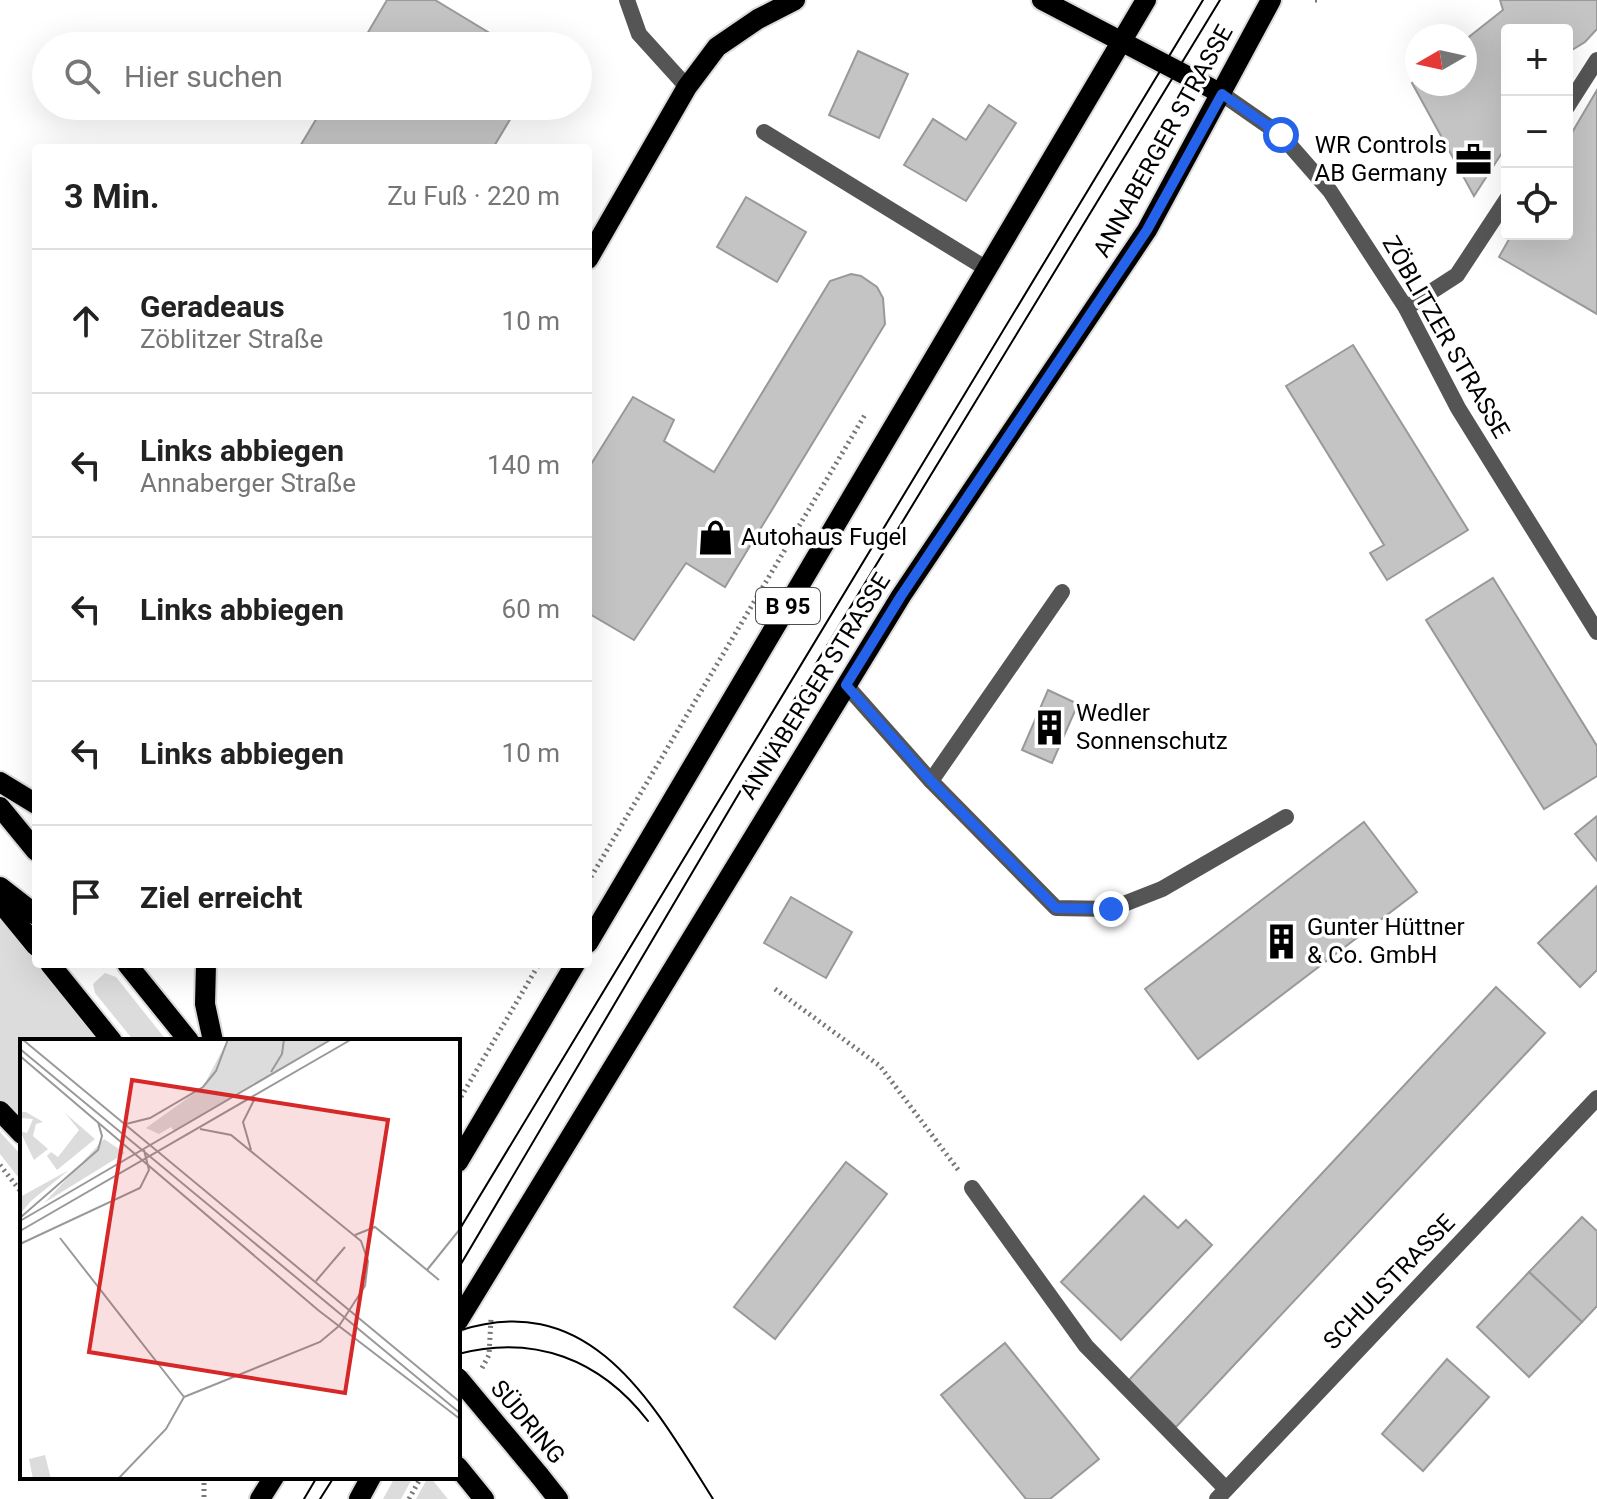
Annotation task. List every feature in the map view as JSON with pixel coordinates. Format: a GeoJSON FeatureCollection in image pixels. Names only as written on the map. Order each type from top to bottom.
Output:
{"type":"FeatureCollection","features":[{"type":"Feature","properties":{"kind":"main road"},"geometry":{"type":"LineString","coordinates":[[592,252],[687,87],[717,47],[758,19],[795,0]]}},
{"type":"Feature","properties":{"kind":"main road"},"geometry":{"type":"LineString","coordinates":[[1042,0],[1222,94]]}},
{"type":"Feature","properties":{"kind":"main road","name":"B 95"},"geometry":{"type":"LineString","coordinates":[[592,936],[1146,0]]}},
{"type":"Feature","properties":{"kind":"main road","name":"ANNABERGER STRASSE"},"geometry":{"type":"LineString","coordinates":[[460,1318],[901,596],[1147,230],[1271,0]]}},
{"type":"Feature","properties":{"kind":"main road"},"geometry":{"type":"LineString","coordinates":[[0,782],[32,802]]}},
{"type":"Feature","properties":{"kind":"main road"},"geometry":{"type":"LineString","coordinates":[[0,807],[32,846]]}},
{"type":"Feature","properties":{"kind":"main road"},"geometry":{"type":"LineString","coordinates":[[0,887],[32,912]]}},
{"type":"Feature","properties":{"kind":"main road"},"geometry":{"type":"LineString","coordinates":[[0,902],[32,941]]}},
{"type":"Feature","properties":{"kind":"main road"},"geometry":{"type":"LineString","coordinates":[[53,968],[110,1039]]}},
{"type":"Feature","properties":{"kind":"main road"},"geometry":{"type":"LineString","coordinates":[[130,968],[187,1039]]}},
{"type":"Feature","properties":{"kind":"main road"},"geometry":{"type":"LineString","coordinates":[[206,968],[205,1004],[213,1039]]}},
{"type":"Feature","properties":{"kind":"main road"},"geometry":{"type":"LineString","coordinates":[[460,1159],[573,968]]}},
{"type":"Feature","properties":{"kind":"main road"},"geometry":{"type":"LineString","coordinates":[[0,1111],[20,1132]]}},
{"type":"Feature","properties":{"kind":"main road","name":"SÜDRING"},"geometry":{"type":"LineString","coordinates":[[460,1380],[558,1499]]}},
{"type":"Feature","properties":{"kind":"main road"},"geometry":{"type":"LineString","coordinates":[[460,1469],[484,1499]]}},
{"type":"Feature","properties":{"kind":"main road"},"geometry":{"type":"LineString","coordinates":[[359,1499],[370,1479]]}},
{"type":"Feature","properties":{"kind":"street"},"geometry":{"type":"LineString","coordinates":[[627,0],[639,34],[687,87]]}},
{"type":"Feature","properties":{"kind":"street"},"geometry":{"type":"LineString","coordinates":[[1573,98],[1597,60]]}},
{"type":"Feature","properties":{"kind":"street","name":"ZÖBLITZER STRASSE"},"geometry":{"type":"LineString","coordinates":[[1222,94],[1281,135],[1323,182],[1406,308],[1458,408],[1597,632]]}},
{"type":"Feature","properties":{"kind":"street"},"geometry":{"type":"LineString","coordinates":[[764,132],[987,269]]}},
{"type":"Feature","properties":{"kind":"street"},"geometry":{"type":"LineString","coordinates":[[1406,308],[1457,275],[1501,208]]}},
{"type":"Feature","properties":{"kind":"street"},"geometry":{"type":"LineString","coordinates":[[931,781],[1062,592]]}},
{"type":"Feature","properties":{"kind":"street"},"geometry":{"type":"LineString","coordinates":[[846,685],[931,781],[1056,908],[1111,909],[1162,889],[1286,817]]}},
{"type":"Feature","properties":{"kind":"street","name":"SCHULSTRASSE"},"geometry":{"type":"LineString","coordinates":[[1221,1494],[1597,1098]]}},
{"type":"Feature","properties":{"kind":"street"},"geometry":{"type":"LineString","coordinates":[[972,1188],[1086,1346],[1221,1494]]}},
{"type":"Feature","properties":{"kind":"path"},"geometry":{"type":"LineString","coordinates":[[460,1099],[537,968]]}},
{"type":"Feature","properties":{"kind":"path"},"geometry":{"type":"LineString","coordinates":[[775,989],[880,1066],[972,1188]]}},
{"type":"Feature","properties":{"kind":"path"},"geometry":{"type":"LineString","coordinates":[[0,1165],[20,1190]]}},
{"type":"Feature","properties":{"kind":"path"},"geometry":{"type":"LineString","coordinates":[[481,1369],[489,1355],[492,1307]]}},
{"type":"Feature","properties":{"kind":"path"},"geometry":{"type":"LineString","coordinates":[[409,1499],[420,1479]]}},
{"type":"Feature","properties":{"kind":"shaded area"},"geometry":{"type":"Polygon","coordinates":[[[0,902],[32,941],[32,968],[53,968],[110,1039],[20,1039],[20,1132],[0,1111],[0,902]]]}},
{"type":"Feature","properties":{"kind":"shaded area"},"geometry":{"type":"Polygon","coordinates":[[[105,973],[116,977],[165,1039],[132,1039],[95,993],[93,984],[105,973]]]}},
{"type":"Feature","properties":{"kind":"shaded area"},"geometry":{"type":"Polygon","coordinates":[[[0,1132],[20,1154],[20,1179],[0,1154],[0,1132]]]}},
{"type":"Feature","properties":{"kind":"shaded area"},"geometry":{"type":"Polygon","coordinates":[[[394,1479],[412,1479],[401,1499],[383,1499],[394,1479]]]}},
{"type":"Feature","properties":{"kind":"shaded area"},"geometry":{"type":"Polygon","coordinates":[[[427,1479],[432,1479],[448,1499],[416,1499],[427,1479]]]}},
{"type":"Feature","properties":{"kind":"building"},"geometry":{"type":"Polygon","coordinates":[[[387,0],[435,0],[488,32],[368,32],[387,0]]]}},
{"type":"Feature","properties":{"kind":"building"},"geometry":{"type":"Polygon","coordinates":[[[1500,0],[1597,0],[1597,29],[1573,49],[1573,24],[1501,24],[1501,154],[1474,196],[1419,96],[1477,96],[1477,31],[1503,10],[1500,0]]]}},
{"type":"Feature","properties":{"kind":"building"},"geometry":{"type":"Polygon","coordinates":[[[858,51],[908,74],[879,138],[829,115],[858,51]]]}},
{"type":"Feature","properties":{"kind":"building"},"geometry":{"type":"Polygon","coordinates":[[[1597,90],[1597,314],[1499,257],[1509,240],[1573,240],[1573,131],[1597,90]]]}},
{"type":"Feature","properties":{"kind":"building"},"geometry":{"type":"Polygon","coordinates":[[[989,105],[1016,123],[966,201],[904,165],[933,119],[966,140],[989,105]]]}},
{"type":"Feature","properties":{"kind":"building"},"geometry":{"type":"Polygon","coordinates":[[[316,120],[510,120],[495,144],[301,144],[316,120]]]}},
{"type":"Feature","properties":{"kind":"building"},"geometry":{"type":"Polygon","coordinates":[[[746,197],[806,232],[777,282],[717,247],[746,197]]]}},
{"type":"Feature","properties":{"kind":"building"},"geometry":{"type":"Polygon","coordinates":[[[851,274],[861,276],[877,287],[883,298],[885,324],[725,587],[686,563],[634,640],[592,615],[592,463],[633,397],[674,420],[664,441],[714,472],[830,281],[851,274]]]}},
{"type":"Feature","properties":{"kind":"building"},"geometry":{"type":"Polygon","coordinates":[[[1353,345],[1468,530],[1387,580],[1370,553],[1384,545],[1286,386],[1353,345]]]}},
{"type":"Feature","properties":{"kind":"building"},"geometry":{"type":"Polygon","coordinates":[[[1493,578],[1597,746],[1597,776],[1544,809],[1426,620],[1493,578]]]}},
{"type":"Feature","properties":{"kind":"building","name":"Wedler Sonnenschutz"},"geometry":{"type":"Polygon","coordinates":[[[1048,690],[1078,704],[1052,763],[1022,750],[1048,690]]]}},
{"type":"Feature","properties":{"kind":"building"},"geometry":{"type":"Polygon","coordinates":[[[1597,816],[1597,861],[1575,834],[1597,816]]]}},
{"type":"Feature","properties":{"kind":"building","name":"Gunter Hüttner & Co. GmbH"},"geometry":{"type":"Polygon","coordinates":[[[1364,822],[1417,892],[1198,1059],[1145,989],[1364,822]]]}},
{"type":"Feature","properties":{"kind":"building"},"geometry":{"type":"Polygon","coordinates":[[[1597,886],[1597,970],[1580,987],[1538,943],[1597,886]]]}},
{"type":"Feature","properties":{"kind":"building"},"geometry":{"type":"Polygon","coordinates":[[[791,897],[852,932],[826,978],[764,943],[791,897]]]}},
{"type":"Feature","properties":{"kind":"building"},"geometry":{"type":"Polygon","coordinates":[[[1496,987],[1545,1033],[1176,1427],[1128,1381],[1496,987]]]}},
{"type":"Feature","properties":{"kind":"building"},"geometry":{"type":"Polygon","coordinates":[[[846,1162],[887,1194],[775,1339],[734,1307],[846,1162]]]}},
{"type":"Feature","properties":{"kind":"building"},"geometry":{"type":"Polygon","coordinates":[[[1144,1196],[1178,1228],[1186,1220],[1212,1245],[1121,1340],[1061,1282],[1144,1196]]]}},
{"type":"Feature","properties":{"kind":"building"},"geometry":{"type":"Polygon","coordinates":[[[1582,1217],[1597,1231],[1597,1306],[1582,1322],[1529,1272],[1582,1217]]]}},
{"type":"Feature","properties":{"kind":"building"},"geometry":{"type":"Polygon","coordinates":[[[1529,1272],[1582,1322],[1529,1377],[1477,1327],[1529,1272]]]}},
{"type":"Feature","properties":{"kind":"building"},"geometry":{"type":"Polygon","coordinates":[[[1005,1343],[1099,1459],[1050,1499],[1026,1499],[941,1395],[1005,1343]]]}},
{"type":"Feature","properties":{"kind":"building"},"geometry":{"type":"Polygon","coordinates":[[[1447,1359],[1489,1397],[1423,1471],[1382,1434],[1447,1359]]]}},
{"type":"Feature","properties":{"kind":"tram line"},"geometry":{"type":"LineString","coordinates":[[460,1229],[1203,0]]}},
{"type":"Feature","properties":{"kind":"tram line"},"geometry":{"type":"LineString","coordinates":[[460,1266],[803,685],[1220,0]]}},
{"type":"Feature","properties":{"kind":"tram line"},"geometry":{"type":"LineString","coordinates":[[460,1331],[505,1322],[546,1325],[581,1340],[613,1363],[641,1392],[667,1426],[713,1499]]}},
{"type":"Feature","properties":{"kind":"tram line"},"geometry":{"type":"LineString","coordinates":[[460,1354],[513,1347],[564,1357],[587,1367],[609,1382],[648,1421]]}},
{"type":"Feature","properties":{"kind":"tram line"},"geometry":{"type":"LineString","coordinates":[[304,1499],[316,1479]]}},
{"type":"Feature","properties":{"kind":"tram line"},"geometry":{"type":"LineString","coordinates":[[320,1499],[333,1479]]}},
{"type":"Feature","properties":{"kind":"place","name":"WR Controls AB Germany"},"geometry":{"type":"Point","coordinates":[1473,159]}},
{"type":"Feature","properties":{"kind":"place","name":"Autohaus Fugel"},"geometry":{"type":"Point","coordinates":[715,537]}},
{"type":"Feature","properties":{"kind":"place","name":"Wedler Sonnenschutz"},"geometry":{"type":"Point","coordinates":[1050,727]}},
{"type":"Feature","properties":{"kind":"place","name":"Gunter Hüttner & Co. GmbH"},"geometry":{"type":"Point","coordinates":[1281,941]}},
{"type":"Feature","properties":{"kind":"route"},"geometry":{"type":"LineString","coordinates":[[1111,909],[1056,908],[931,781],[846,685],[901,596],[1147,230],[1222,94],[1281,135]]}}]}
